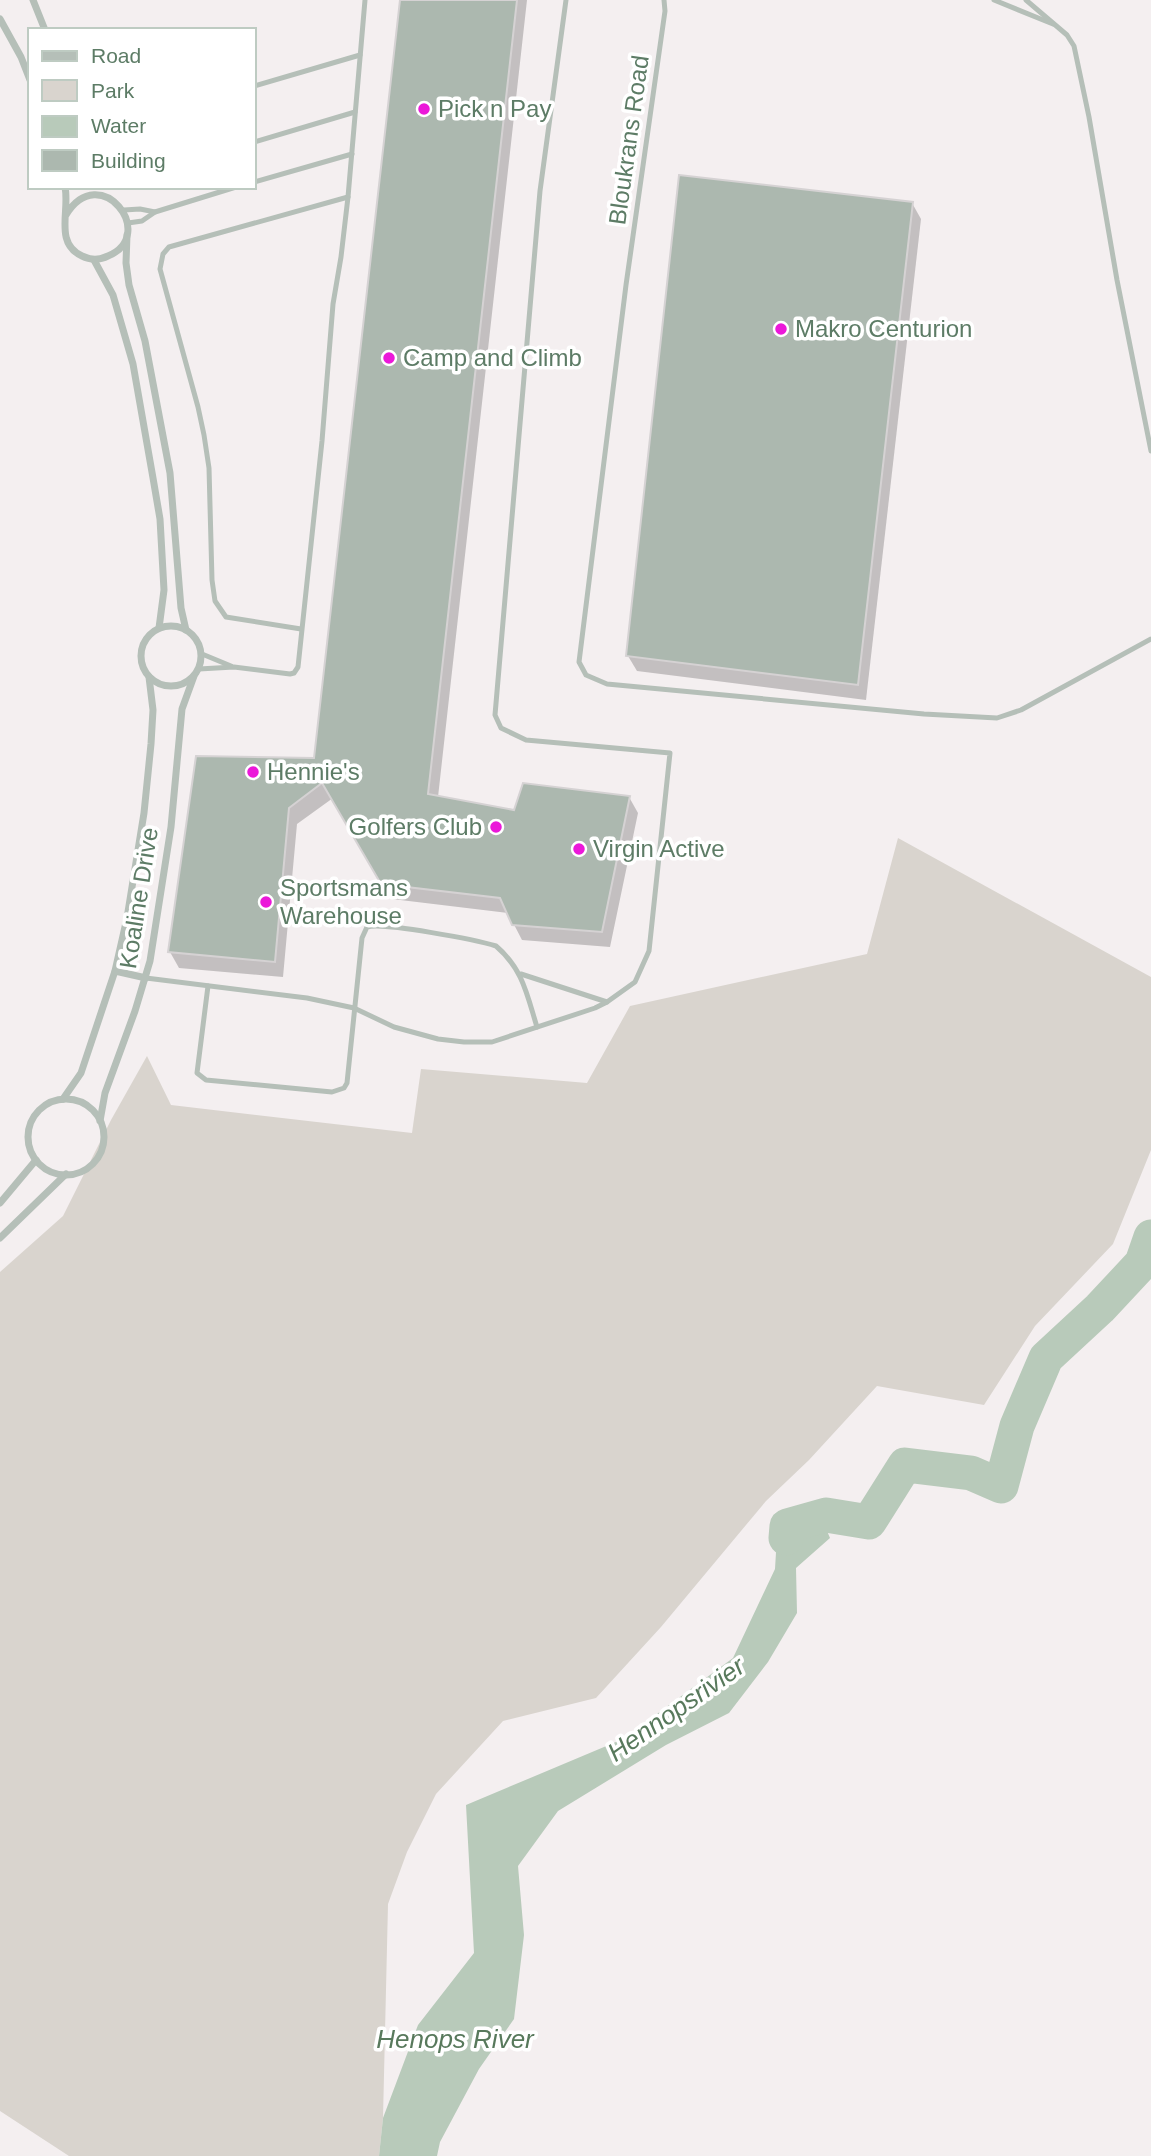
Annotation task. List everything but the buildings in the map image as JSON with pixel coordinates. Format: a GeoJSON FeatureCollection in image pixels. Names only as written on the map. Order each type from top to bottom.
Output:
{"type":"FeatureCollection","features":[{"type":"Feature","properties":{"kind":"street"},"geometry":{"type":"LineString","coordinates":[[33,0],[44,28]]}},
{"type":"Feature","properties":{"kind":"street"},"geometry":{"type":"LineString","coordinates":[[0,19],[28,75]]}},
{"type":"Feature","properties":{"kind":"street"},"geometry":{"type":"LineString","coordinates":[[65,189],[65,235],[75,253],[94,260],[105,258],[123,245],[127,234]]}},
{"type":"Feature","properties":{"kind":"street"},"geometry":{"type":"LineString","coordinates":[[107,189],[124,210],[128,223],[126,263],[129,285],[145,341],[170,473],[181,608],[186,630]]}},
{"type":"Feature","properties":{"kind":"street"},"geometry":{"type":"LineString","coordinates":[[66,215],[77,201],[86,196],[113,199]]}},
{"type":"Feature","properties":{"kind":"street"},"geometry":{"type":"LineString","coordinates":[[94,260],[113,296],[130,351],[149,455],[160,519],[164,590],[159,628]]}},
{"type":"Feature","properties":{"kind":"street"},"geometry":{"type":"LineString","coordinates":[[177,626],[186,630],[194,637],[202,654],[196,673],[176,686],[156,683],[143,669],[141,650],[151,633],[159,628],[177,626]]}},
{"type":"Feature","properties":{"kind":"street","name":"Koaline Drive"},"geometry":{"type":"LineString","coordinates":[[0,1238],[67,1174],[85,1170],[98,1157],[104,1139],[100,1121],[105,1093],[146,978],[169,839],[182,709],[196,673]]}},
{"type":"Feature","properties":{"kind":"street","name":"Koaline Drive"},"geometry":{"type":"LineString","coordinates":[[36,1160],[28,1135],[33,1118],[46,1105],[63,1099],[81,1073],[115,971],[127,918],[144,813],[153,710],[149,677]]}},
{"type":"Feature","properties":{"kind":"street"},"geometry":{"type":"LineString","coordinates":[[115,971],[146,978]]}},
{"type":"Feature","properties":{"kind":"street"},"geometry":{"type":"LineString","coordinates":[[63,1099],[81,1102],[96,1113],[100,1121]]}},
{"type":"Feature","properties":{"kind":"street"},"geometry":{"type":"LineString","coordinates":[[0,1203],[36,1160],[50,1172],[67,1174]]}},
{"type":"Feature","properties":{"kind":"lane"},"geometry":{"type":"LineString","coordinates":[[202,654],[234,667],[283,674],[294,673],[298,667],[322,441],[333,304],[348,197],[365,0]]}},
{"type":"Feature","properties":{"kind":"lane"},"geometry":{"type":"LineString","coordinates":[[146,978],[307,998],[354,1008],[394,1027],[438,1039],[492,1042],[607,1002],[635,982],[649,951],[670,752],[526,740],[501,728],[495,715],[540,191],[566,0]]}},
{"type":"Feature","properties":{"kind":"lane","name":"Bloukrans Road"},"geometry":{"type":"LineString","coordinates":[[664,0],[665,11],[626,285],[579,663],[586,675],[607,684],[924,714],[997,718],[1021,710],[1151,639]]}},
{"type":"Feature","properties":{"kind":"lane"},"geometry":{"type":"LineString","coordinates":[[1026,0],[1067,35],[1074,46],[1151,451]]}},
{"type":"Feature","properties":{"kind":"lane"},"geometry":{"type":"LineString","coordinates":[[996,1],[1056,25]]}},
{"type":"Feature","properties":{"kind":"lane"},"geometry":{"type":"LineString","coordinates":[[256,85],[360,55]]}},
{"type":"Feature","properties":{"kind":"lane"},"geometry":{"type":"LineString","coordinates":[[256,141],[355,112]]}},
{"type":"Feature","properties":{"kind":"lane"},"geometry":{"type":"LineString","coordinates":[[256,181],[352,154]]}},
{"type":"Feature","properties":{"kind":"lane"},"geometry":{"type":"LineString","coordinates":[[128,223],[142,221],[155,212],[229,189]]}},
{"type":"Feature","properties":{"kind":"lane"},"geometry":{"type":"LineString","coordinates":[[301,629],[226,617],[215,601],[209,468],[198,407],[160,269],[163,254],[169,247],[348,197]]}},
{"type":"Feature","properties":{"kind":"lane"},"geometry":{"type":"LineString","coordinates":[[124,210],[155,212]]}},
{"type":"Feature","properties":{"kind":"lane"},"geometry":{"type":"LineString","coordinates":[[196,673],[234,667]]}},
{"type":"Feature","properties":{"kind":"lane"},"geometry":{"type":"LineString","coordinates":[[208,986],[197,1073],[206,1080],[332,1092],[344,1088],[347,1083],[362,938],[367,927],[373,925],[410,929],[496,946],[521,974],[537,1027]]}},
{"type":"Feature","properties":{"kind":"lane"},"geometry":{"type":"LineString","coordinates":[[521,974],[607,1002]]}},
{"type":"Feature","properties":{"kind":"green space"},"geometry":{"type":"Polygon","coordinates":[[[898,838],[1151,977],[1151,1150],[1113,1244],[1035,1326],[984,1405],[877,1386],[809,1460],[766,1501],[661,1627],[596,1698],[503,1721],[436,1794],[407,1852],[388,1904],[383,2118],[379,2156],[69,2156],[0,2111],[0,1272],[63,1216],[111,1120],[147,1056],[171,1105],[412,1133],[421,1069],[587,1083],[630,1006],[867,954],[898,838]]]}},
{"type":"Feature","properties":{"kind":"water","name":"Henops River"},"geometry":{"type":"Polygon","coordinates":[[[818,1510],[830,1538],[796,1568],[797,1613],[768,1662],[729,1713],[666,1745],[558,1811],[518,1866],[524,1935],[514,2019],[479,2069],[440,2142],[437,2156],[379,2156],[383,2118],[418,2025],[474,1953],[466,1805],[623,1739],[733,1658],[775,1569],[778,1519],[818,1510]]]}},
{"type":"Feature","properties":{"kind":"waterway","name":"Hennopsrivier"},"geometry":{"type":"LineString","coordinates":[[786,1538],[787,1526],[826,1515],[869,1522],[905,1465],[971,1473],[1001,1486],[1017,1426],[1046,1358],[1100,1308],[1142,1263],[1151,1237]]}},
{"type":"Feature","properties":{"kind":"place","name":"Pick n Pay"},"geometry":{"type":"Point","coordinates":[424,109]}},
{"type":"Feature","properties":{"kind":"place","name":"Makro Centurion"},"geometry":{"type":"Point","coordinates":[781,329]}},
{"type":"Feature","properties":{"kind":"place","name":"Camp and Climb"},"geometry":{"type":"Point","coordinates":[389,358]}},
{"type":"Feature","properties":{"kind":"place","name":"Hennie's"},"geometry":{"type":"Point","coordinates":[253,772]}},
{"type":"Feature","properties":{"kind":"place","name":"Golfers Club"},"geometry":{"type":"Point","coordinates":[496,827]}},
{"type":"Feature","properties":{"kind":"place","name":"Virgin Active"},"geometry":{"type":"Point","coordinates":[579,849]}},
{"type":"Feature","properties":{"kind":"place","name":"Sportsmans Warehouse"},"geometry":{"type":"Point","coordinates":[266,902]}}]}
